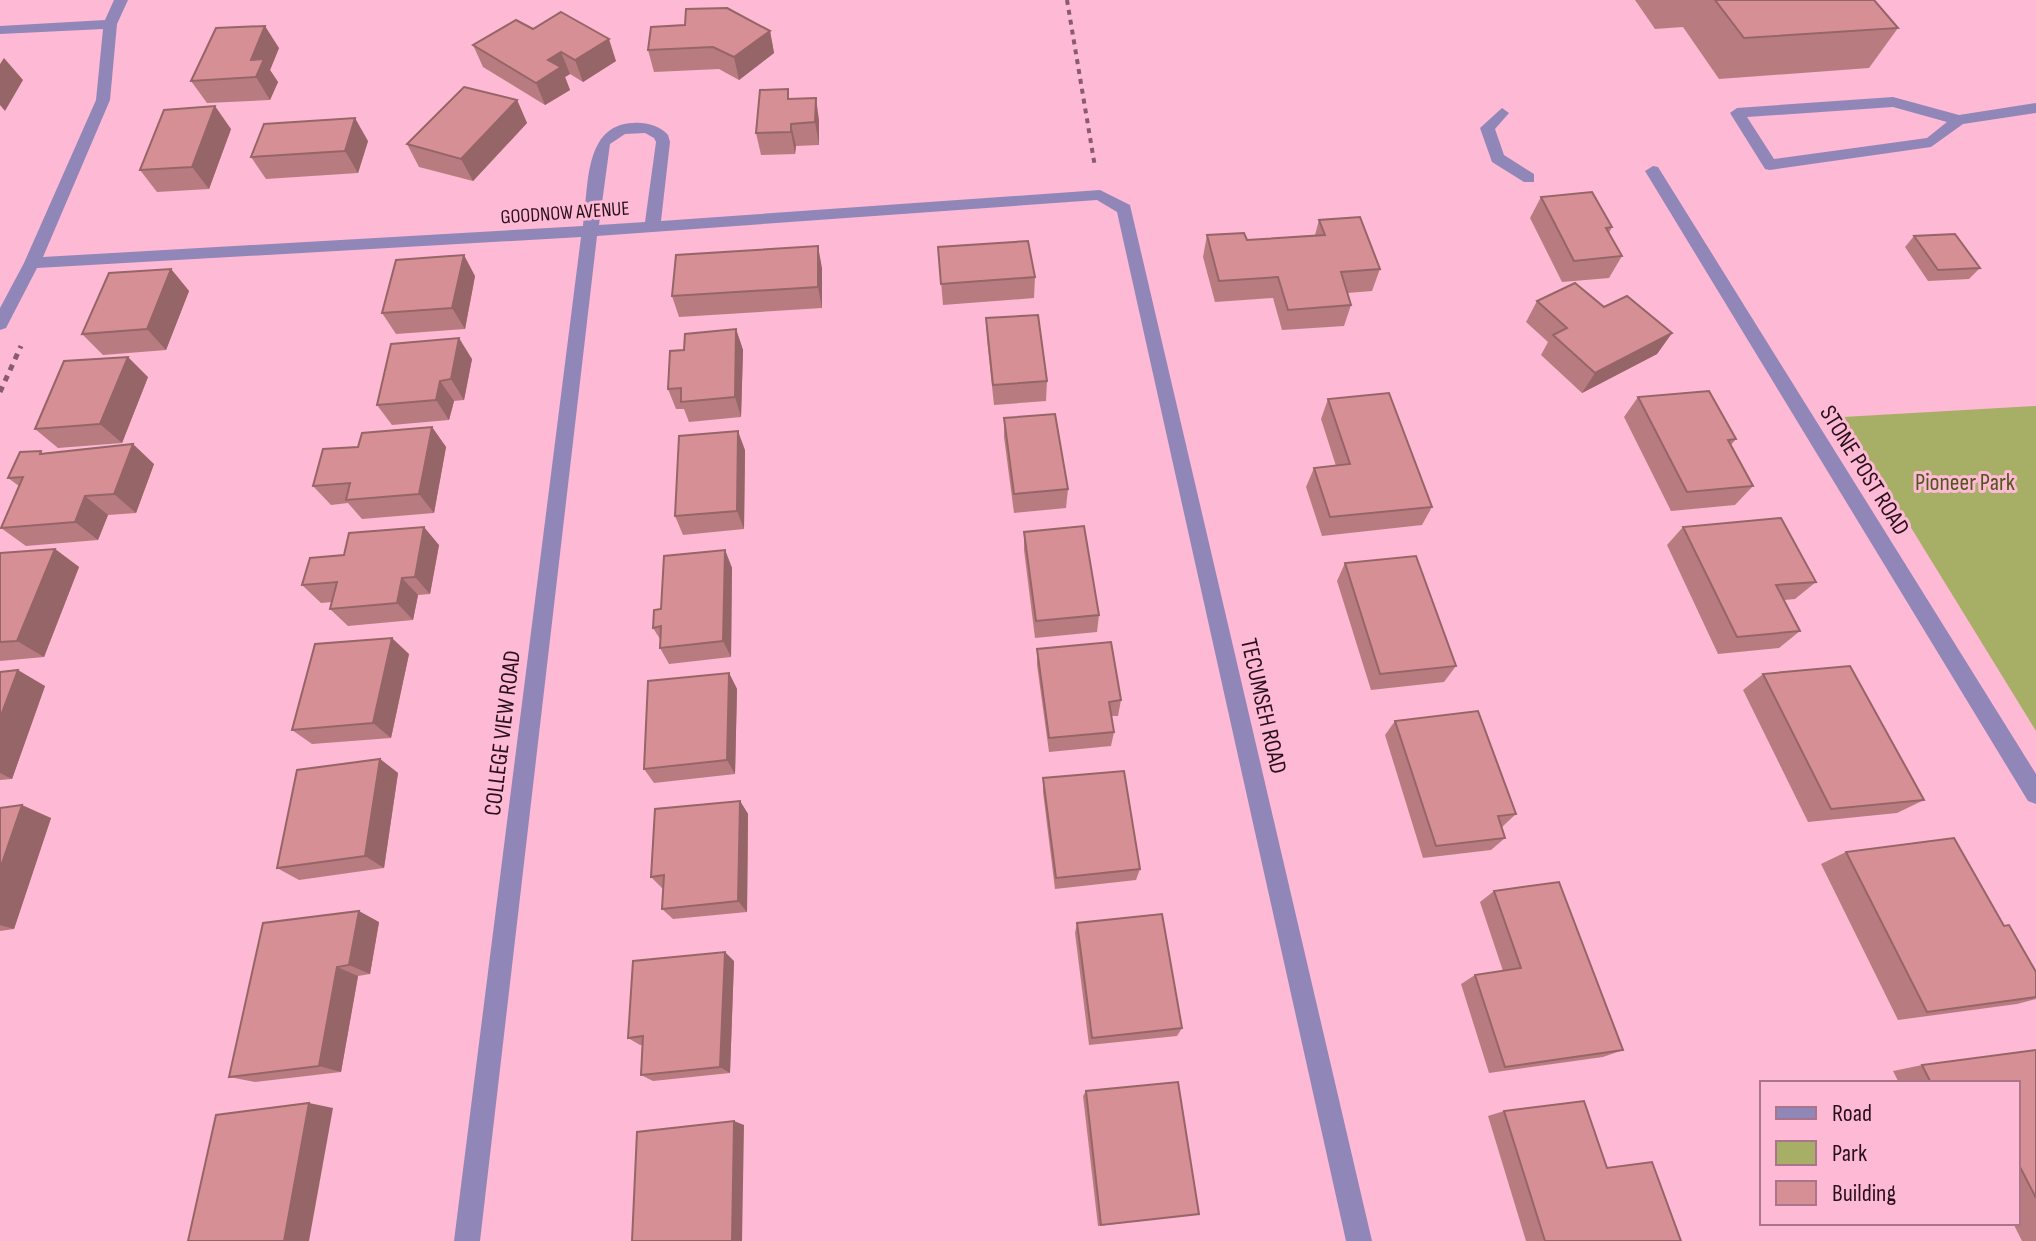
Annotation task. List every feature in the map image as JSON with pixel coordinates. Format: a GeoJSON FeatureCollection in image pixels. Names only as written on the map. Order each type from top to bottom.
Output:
{"type":"FeatureCollection","features":[{"type":"Feature","properties":{"kind":"street"},"geometry":{"type":"LineString","coordinates":[[0,324],[32,263],[103,100],[110,24],[121,0]]}},
{"type":"Feature","properties":{"kind":"street"},"geometry":{"type":"LineString","coordinates":[[0,30],[110,24]]}},
{"type":"Feature","properties":{"kind":"street"},"geometry":{"type":"LineString","coordinates":[[1959,120],[1931,142],[1770,165],[1737,113],[1893,102],[1959,120],[2036,108]]}},
{"type":"Feature","properties":{"kind":"street"},"geometry":{"type":"LineString","coordinates":[[1502,113],[1487,128],[1497,158],[1529,178]]}},
{"type":"Feature","properties":{"kind":"street","name":"COLLEGE VIEW ROAD"},"geometry":{"type":"LineString","coordinates":[[467,1241],[590,231],[606,137],[635,128],[655,131],[663,142],[652,227]]}},
{"type":"Feature","properties":{"kind":"street","name":"STONE POST ROAD"},"geometry":{"type":"LineString","coordinates":[[1653,171],[2036,794]]}},
{"type":"Feature","properties":{"kind":"street","name":"GOODNOW AVENUE"},"geometry":{"type":"LineString","coordinates":[[32,263],[590,231],[1100,195]]}},
{"type":"Feature","properties":{"kind":"street","name":"TECUMSEH ROAD"},"geometry":{"type":"LineString","coordinates":[[1100,195],[1124,209],[1359,1241]]}},
{"type":"Feature","properties":{"kind":"path"},"geometry":{"type":"LineString","coordinates":[[1067,0],[1100,195]]}},
{"type":"Feature","properties":{"kind":"path"},"geometry":{"type":"LineString","coordinates":[[0,392],[25,339]]}},
{"type":"Feature","properties":{"kind":"green space","name":"Pioneer Park"},"geometry":{"type":"Polygon","coordinates":[[[2036,406],[2036,731],[1843,417],[2036,406]]]}},
{"type":"Feature","properties":{"kind":"building"},"geometry":{"type":"Polygon","coordinates":[[[1715,0],[1874,0],[1898,28],[1744,38],[1715,0]]]}},
{"type":"Feature","properties":{"kind":"building"},"geometry":{"type":"Polygon","coordinates":[[[727,8],[770,31],[734,57],[713,47],[648,50],[651,27],[685,25],[686,9],[727,8]]]}},
{"type":"Feature","properties":{"kind":"building"},"geometry":{"type":"Polygon","coordinates":[[[561,12],[609,39],[575,60],[561,52],[548,60],[561,67],[536,83],[473,45],[516,20],[533,29],[561,12]]]}},
{"type":"Feature","properties":{"kind":"building"},"geometry":{"type":"Polygon","coordinates":[[[265,26],[251,60],[264,59],[256,77],[191,81],[216,28],[265,26]]]}},
{"type":"Feature","properties":{"kind":"building"},"geometry":{"type":"Polygon","coordinates":[[[464,87],[517,100],[461,159],[407,144],[464,87]]]}},
{"type":"Feature","properties":{"kind":"building"},"geometry":{"type":"Polygon","coordinates":[[[788,89],[788,99],[816,98],[815,122],[791,124],[791,132],[756,133],[760,90],[788,89]]]}},
{"type":"Feature","properties":{"kind":"building"},"geometry":{"type":"Polygon","coordinates":[[[215,106],[192,167],[140,170],[164,110],[215,106]]]}},
{"type":"Feature","properties":{"kind":"building"},"geometry":{"type":"Polygon","coordinates":[[[355,118],[345,151],[251,157],[264,124],[355,118]]]}},
{"type":"Feature","properties":{"kind":"building"},"geometry":{"type":"Polygon","coordinates":[[[1592,192],[1612,227],[1606,228],[1622,256],[1574,261],[1541,197],[1592,192]]]}},
{"type":"Feature","properties":{"kind":"building"},"geometry":{"type":"Polygon","coordinates":[[[1360,217],[1380,269],[1341,272],[1351,305],[1288,310],[1278,277],[1219,281],[1207,235],[1244,233],[1247,240],[1325,235],[1319,220],[1360,217]]]}},
{"type":"Feature","properties":{"kind":"building"},"geometry":{"type":"Polygon","coordinates":[[[1955,234],[1980,268],[1938,270],[1914,236],[1955,234]]]}},
{"type":"Feature","properties":{"kind":"building"},"geometry":{"type":"Polygon","coordinates":[[[1028,241],[1035,277],[941,284],[938,247],[1028,241]]]}},
{"type":"Feature","properties":{"kind":"building"},"geometry":{"type":"Polygon","coordinates":[[[818,246],[818,287],[672,296],[676,255],[818,246]]]}},
{"type":"Feature","properties":{"kind":"building"},"geometry":{"type":"Polygon","coordinates":[[[464,255],[452,308],[382,313],[396,260],[464,255]]]}},
{"type":"Feature","properties":{"kind":"building"},"geometry":{"type":"Polygon","coordinates":[[[171,269],[147,329],[82,334],[109,273],[171,269]]]}},
{"type":"Feature","properties":{"kind":"building"},"geometry":{"type":"Polygon","coordinates":[[[1575,283],[1604,307],[1627,296],[1672,333],[1595,373],[1553,335],[1567,328],[1537,301],[1575,283]]]}},
{"type":"Feature","properties":{"kind":"building"},"geometry":{"type":"Polygon","coordinates":[[[1038,315],[1047,381],[993,385],[986,318],[1038,315]]]}},
{"type":"Feature","properties":{"kind":"building"},"geometry":{"type":"Polygon","coordinates":[[[736,329],[735,397],[681,402],[681,388],[668,389],[670,351],[684,350],[685,334],[736,329]]]}},
{"type":"Feature","properties":{"kind":"building"},"geometry":{"type":"Polygon","coordinates":[[[459,338],[451,379],[440,381],[436,400],[377,405],[391,344],[459,338]]]}},
{"type":"Feature","properties":{"kind":"building"},"geometry":{"type":"Polygon","coordinates":[[[128,357],[100,424],[35,429],[64,361],[128,357]]]}},
{"type":"Feature","properties":{"kind":"building"},"geometry":{"type":"Polygon","coordinates":[[[1709,391],[1736,439],[1728,440],[1753,486],[1687,492],[1638,397],[1709,391]]]}},
{"type":"Feature","properties":{"kind":"building"},"geometry":{"type":"Polygon","coordinates":[[[1389,393],[1432,507],[1330,517],[1314,468],[1350,464],[1328,399],[1389,393]]]}},
{"type":"Feature","properties":{"kind":"building"},"geometry":{"type":"Polygon","coordinates":[[[1055,414],[1068,489],[1014,494],[1004,418],[1055,414]]]}},
{"type":"Feature","properties":{"kind":"building"},"geometry":{"type":"Polygon","coordinates":[[[432,427],[419,494],[346,500],[350,483],[313,486],[323,449],[358,447],[362,433],[432,427]]]}},
{"type":"Feature","properties":{"kind":"building"},"geometry":{"type":"Polygon","coordinates":[[[738,431],[737,511],[675,516],[679,436],[738,431]]]}},
{"type":"Feature","properties":{"kind":"building"},"geometry":{"type":"Polygon","coordinates":[[[133,444],[114,494],[85,496],[75,522],[1,528],[23,477],[8,478],[20,452],[41,451],[40,454],[133,444]]]}},
{"type":"Feature","properties":{"kind":"building"},"geometry":{"type":"Polygon","coordinates":[[[1781,518],[1816,582],[1776,585],[1800,631],[1737,637],[1683,527],[1781,518]]]}},
{"type":"Feature","properties":{"kind":"building"},"geometry":{"type":"Polygon","coordinates":[[[1084,526],[1099,615],[1036,621],[1024,532],[1084,526]]]}},
{"type":"Feature","properties":{"kind":"building"},"geometry":{"type":"Polygon","coordinates":[[[424,527],[415,577],[402,578],[397,603],[330,609],[337,582],[302,585],[310,558],[344,555],[349,533],[424,527]]]}},
{"type":"Feature","properties":{"kind":"building"},"geometry":{"type":"Polygon","coordinates":[[[55,549],[17,641],[0,642],[0,553],[55,549]]]}},
{"type":"Feature","properties":{"kind":"building"},"geometry":{"type":"Polygon","coordinates":[[[725,550],[723,641],[660,648],[661,626],[653,628],[654,610],[661,609],[664,556],[725,550]]]}},
{"type":"Feature","properties":{"kind":"building"},"geometry":{"type":"Polygon","coordinates":[[[1416,556],[1456,666],[1380,674],[1345,563],[1416,556]]]}},
{"type":"Feature","properties":{"kind":"building"},"geometry":{"type":"Polygon","coordinates":[[[392,638],[373,723],[292,730],[315,644],[392,638]]]}},
{"type":"Feature","properties":{"kind":"building"},"geometry":{"type":"Polygon","coordinates":[[[1111,642],[1121,700],[1109,702],[1114,732],[1049,738],[1037,649],[1111,642]]]}},
{"type":"Feature","properties":{"kind":"building"},"geometry":{"type":"Polygon","coordinates":[[[1850,666],[1924,800],[1831,809],[1763,674],[1850,666]]]}},
{"type":"Feature","properties":{"kind":"building"},"geometry":{"type":"Polygon","coordinates":[[[18,670],[0,718],[0,672],[18,670]]]}},
{"type":"Feature","properties":{"kind":"building"},"geometry":{"type":"Polygon","coordinates":[[[729,673],[727,760],[644,769],[648,681],[729,673]]]}},
{"type":"Feature","properties":{"kind":"building"},"geometry":{"type":"Polygon","coordinates":[[[1478,711],[1516,814],[1498,816],[1505,838],[1436,846],[1395,721],[1478,711]]]}},
{"type":"Feature","properties":{"kind":"building"},"geometry":{"type":"Polygon","coordinates":[[[380,759],[365,856],[277,868],[297,770],[380,759]]]}},
{"type":"Feature","properties":{"kind":"building"},"geometry":{"type":"Polygon","coordinates":[[[1124,771],[1140,869],[1056,878],[1043,778],[1124,771]]]}},
{"type":"Feature","properties":{"kind":"building"},"geometry":{"type":"Polygon","coordinates":[[[740,801],[738,901],[662,909],[664,875],[651,877],[655,809],[740,801]]]}},
{"type":"Feature","properties":{"kind":"building"},"geometry":{"type":"Polygon","coordinates":[[[22,805],[0,869],[0,808],[22,805]]]}},
{"type":"Feature","properties":{"kind":"building"},"geometry":{"type":"Polygon","coordinates":[[[1954,838],[2004,926],[2009,925],[2036,972],[2036,997],[1927,1012],[1846,852],[1954,838]]]}},
{"type":"Feature","properties":{"kind":"building"},"geometry":{"type":"Polygon","coordinates":[[[1559,882],[1623,1050],[1505,1067],[1475,975],[1521,968],[1494,891],[1559,882]]]}},
{"type":"Feature","properties":{"kind":"building"},"geometry":{"type":"Polygon","coordinates":[[[359,911],[349,965],[337,967],[319,1066],[229,1077],[263,923],[359,911]]]}},
{"type":"Feature","properties":{"kind":"building"},"geometry":{"type":"Polygon","coordinates":[[[1162,914],[1182,1028],[1092,1038],[1077,923],[1162,914]]]}},
{"type":"Feature","properties":{"kind":"building"},"geometry":{"type":"Polygon","coordinates":[[[725,952],[720,1067],[641,1075],[643,1036],[628,1038],[633,961],[725,952]]]}},
{"type":"Feature","properties":{"kind":"building"},"geometry":{"type":"Polygon","coordinates":[[[2036,1050],[2036,1198],[2020,1167],[2020,1081],[1930,1081],[1922,1065],[2036,1050]]]}},
{"type":"Feature","properties":{"kind":"building"},"geometry":{"type":"Polygon","coordinates":[[[1178,1082],[1199,1214],[1101,1225],[1086,1091],[1178,1082]]]}},
{"type":"Feature","properties":{"kind":"building"},"geometry":{"type":"Polygon","coordinates":[[[1584,1101],[1607,1168],[1652,1162],[1681,1241],[1545,1241],[1504,1111],[1584,1101]]]}},
{"type":"Feature","properties":{"kind":"building"},"geometry":{"type":"Polygon","coordinates":[[[309,1103],[284,1241],[188,1241],[216,1115],[309,1103]]]}},
{"type":"Feature","properties":{"kind":"building"},"geometry":{"type":"Polygon","coordinates":[[[734,1121],[732,1241],[632,1241],[637,1132],[734,1121]]]}}]}
